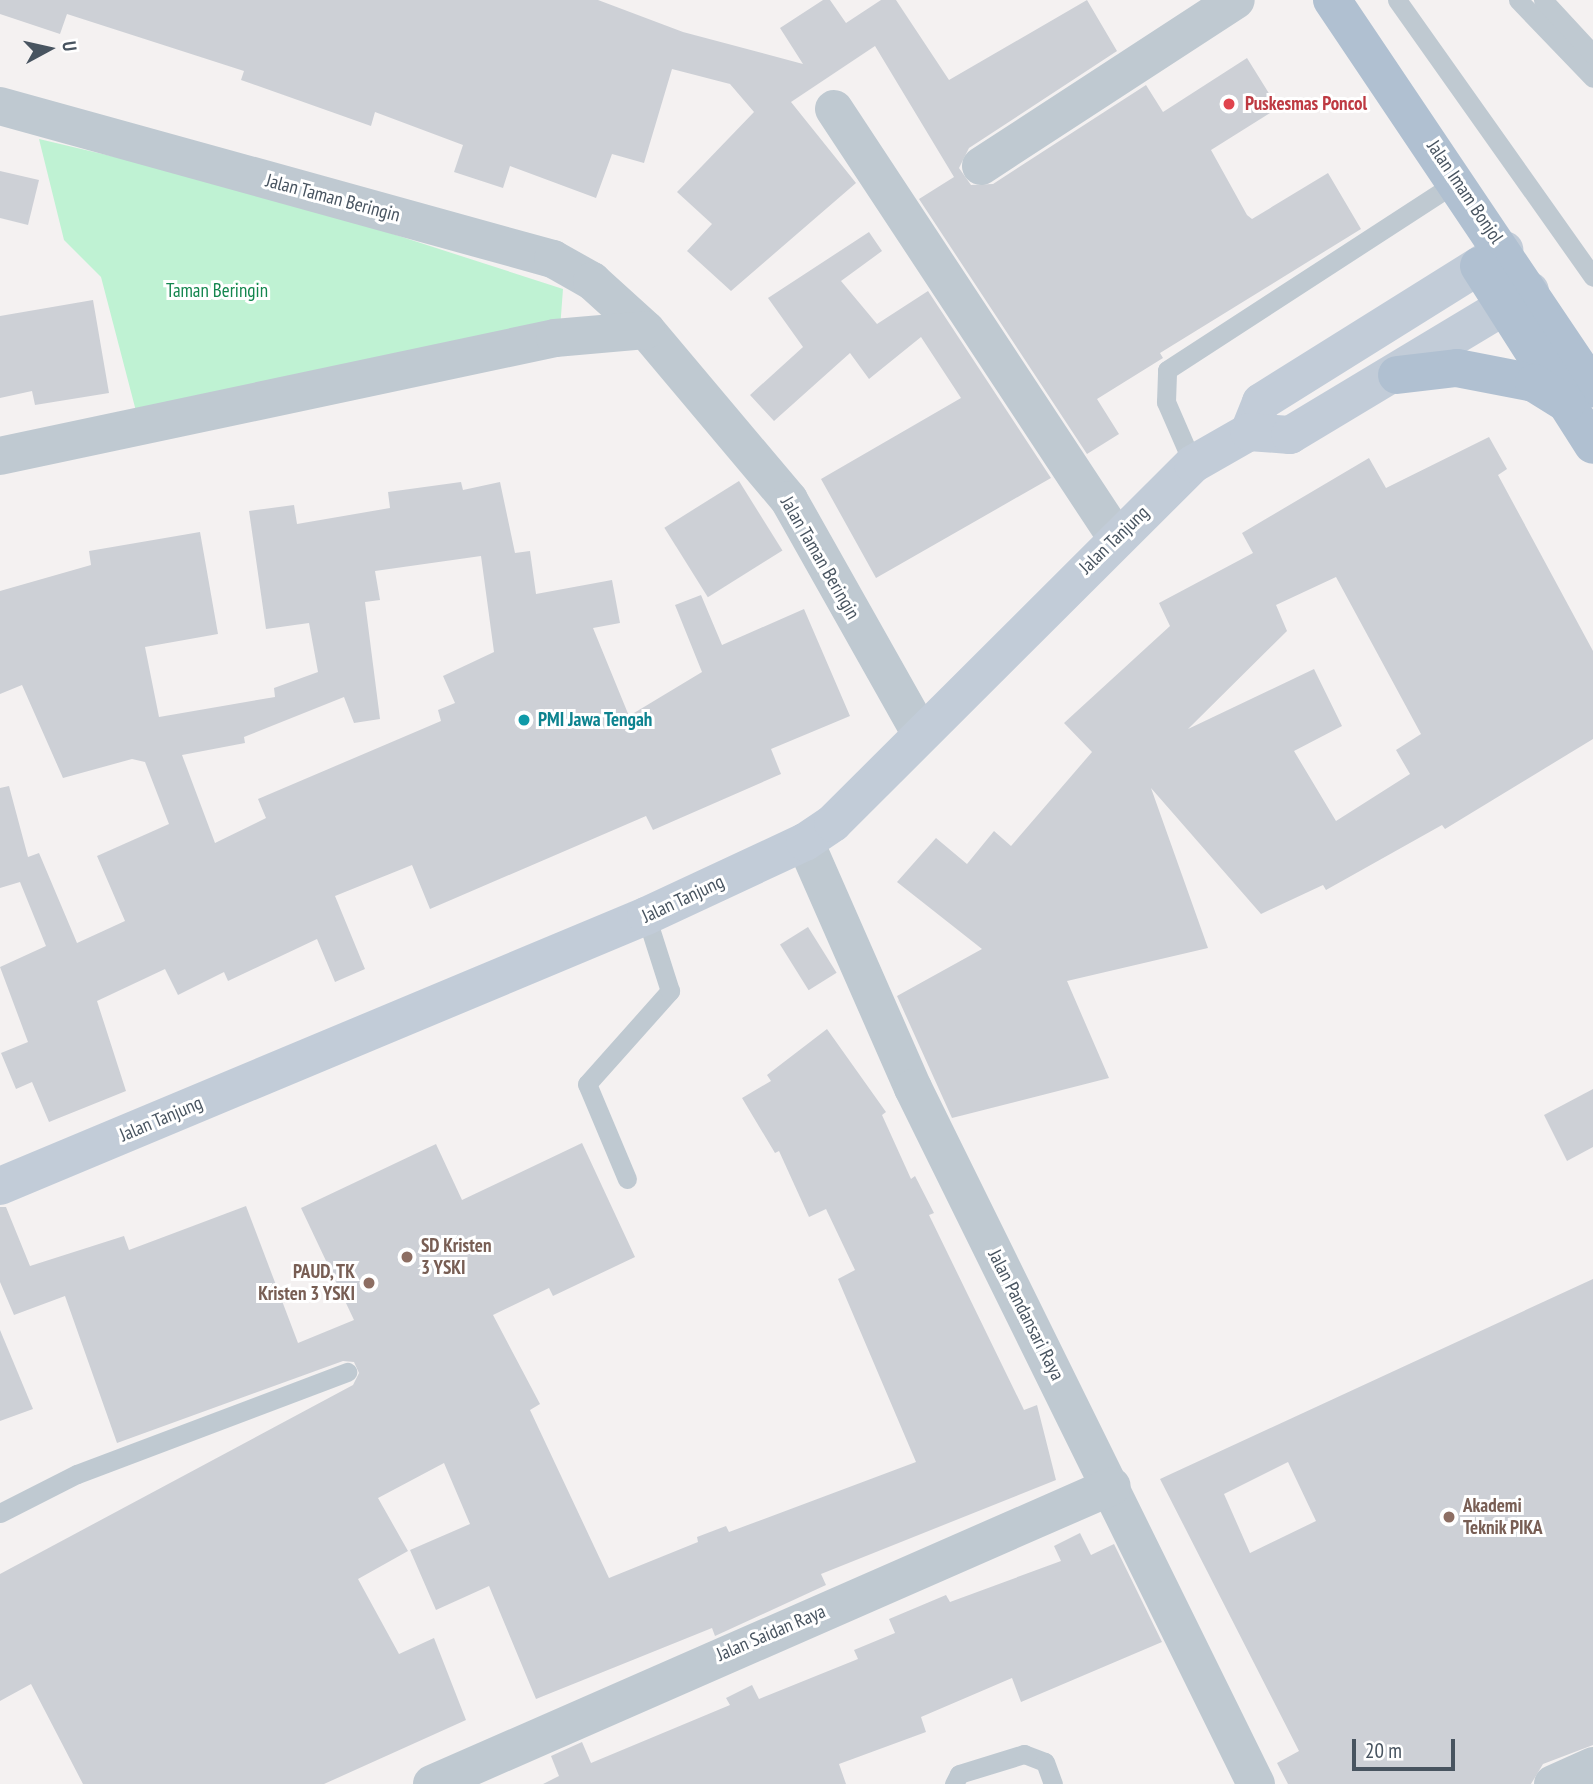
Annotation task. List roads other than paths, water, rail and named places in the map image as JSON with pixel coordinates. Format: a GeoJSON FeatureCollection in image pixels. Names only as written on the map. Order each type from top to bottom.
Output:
{"type":"FeatureCollection","features":[{"type":"Feature","properties":{"kind":"main road","name":"Jalan Imam Bonjol"},"geometry":{"type":"LineString","coordinates":[[1332,0],[1458,181],[1491,258],[1580,396],[1593,445]]}},
{"type":"Feature","properties":{"kind":"main road"},"geometry":{"type":"LineString","coordinates":[[1491,258],[1261,402],[1249,432],[1290,435],[1397,375],[1518,298]]}},
{"type":"Feature","properties":{"kind":"main road"},"geometry":{"type":"LineString","coordinates":[[1397,375],[1457,368],[1534,383],[1580,396]]}},
{"type":"Feature","properties":{"kind":"main road","name":"Jalan Tanjung"},"geometry":{"type":"LineString","coordinates":[[0,1186],[646,916],[805,842],[921,734],[1116,537],[1193,464],[1249,432]]}},
{"type":"Feature","properties":{"kind":"street"},"geometry":{"type":"LineString","coordinates":[[981,166],[1236,0]]}},
{"type":"Feature","properties":{"kind":"street","name":"Jalan Taman Beringin"},"geometry":{"type":"LineString","coordinates":[[0,106],[554,258],[592,281],[646,330],[789,500],[921,734]]}},
{"type":"Feature","properties":{"kind":"street"},"geometry":{"type":"LineString","coordinates":[[834,108],[1116,537]]}},
{"type":"Feature","properties":{"kind":"street"},"geometry":{"type":"LineString","coordinates":[[0,456],[555,338],[646,330]]}},
{"type":"Feature","properties":{"kind":"street","name":"Jalan Pandansari Raya"},"geometry":{"type":"LineString","coordinates":[[805,842],[913,1088],[1112,1486],[1256,1784]]}},
{"type":"Feature","properties":{"kind":"street","name":"Jalan Saidan Raya"},"geometry":{"type":"LineString","coordinates":[[432,1784],[1112,1486]]}},
{"type":"Feature","properties":{"kind":"street"},"geometry":{"type":"LineString","coordinates":[[1553,1784],[1593,1766]]}},
{"type":"Feature","properties":{"kind":"lane"},"geometry":{"type":"LineString","coordinates":[[1397,0],[1593,277]]}},
{"type":"Feature","properties":{"kind":"lane"},"geometry":{"type":"LineString","coordinates":[[1518,0],[1593,78]]}},
{"type":"Feature","properties":{"kind":"lane"},"geometry":{"type":"LineString","coordinates":[[1543,0],[1593,54]]}},
{"type":"Feature","properties":{"kind":"lane"},"geometry":{"type":"LineString","coordinates":[[1193,464],[1166,402],[1167,370],[1458,181]]}},
{"type":"Feature","properties":{"kind":"lane"},"geometry":{"type":"LineString","coordinates":[[627,1179],[587,1084],[670,991],[646,916]]}},
{"type":"Feature","properties":{"kind":"lane"},"geometry":{"type":"LineString","coordinates":[[0,1513],[77,1474],[347,1372]]}},
{"type":"Feature","properties":{"kind":"lane"},"geometry":{"type":"LineString","coordinates":[[954,1784],[959,1774],[1024,1754],[1045,1762],[1053,1784]]}},
{"type":"Feature","properties":{"kind":"place","name":"Puskesmas Poncol"},"geometry":{"type":"Point","coordinates":[1229,104]}},
{"type":"Feature","properties":{"kind":"place","name":"PMI Jawa Tengah"},"geometry":{"type":"Point","coordinates":[524,720]}},
{"type":"Feature","properties":{"kind":"place","name":"SD Kristen 3 YSKI"},"geometry":{"type":"Point","coordinates":[407,1257]}},
{"type":"Feature","properties":{"kind":"place","name":"PAUD, TK Kristen 3 YSKI"},"geometry":{"type":"Point","coordinates":[369,1283]}},
{"type":"Feature","properties":{"kind":"place","name":"Akademi Teknik PIKA"},"geometry":{"type":"Point","coordinates":[1449,1517]}},
{"type":"Feature","properties":{"kind":"park label","name":"Taman Beringin"},"geometry":{"type":"Point","coordinates":[217,291]}}]}
